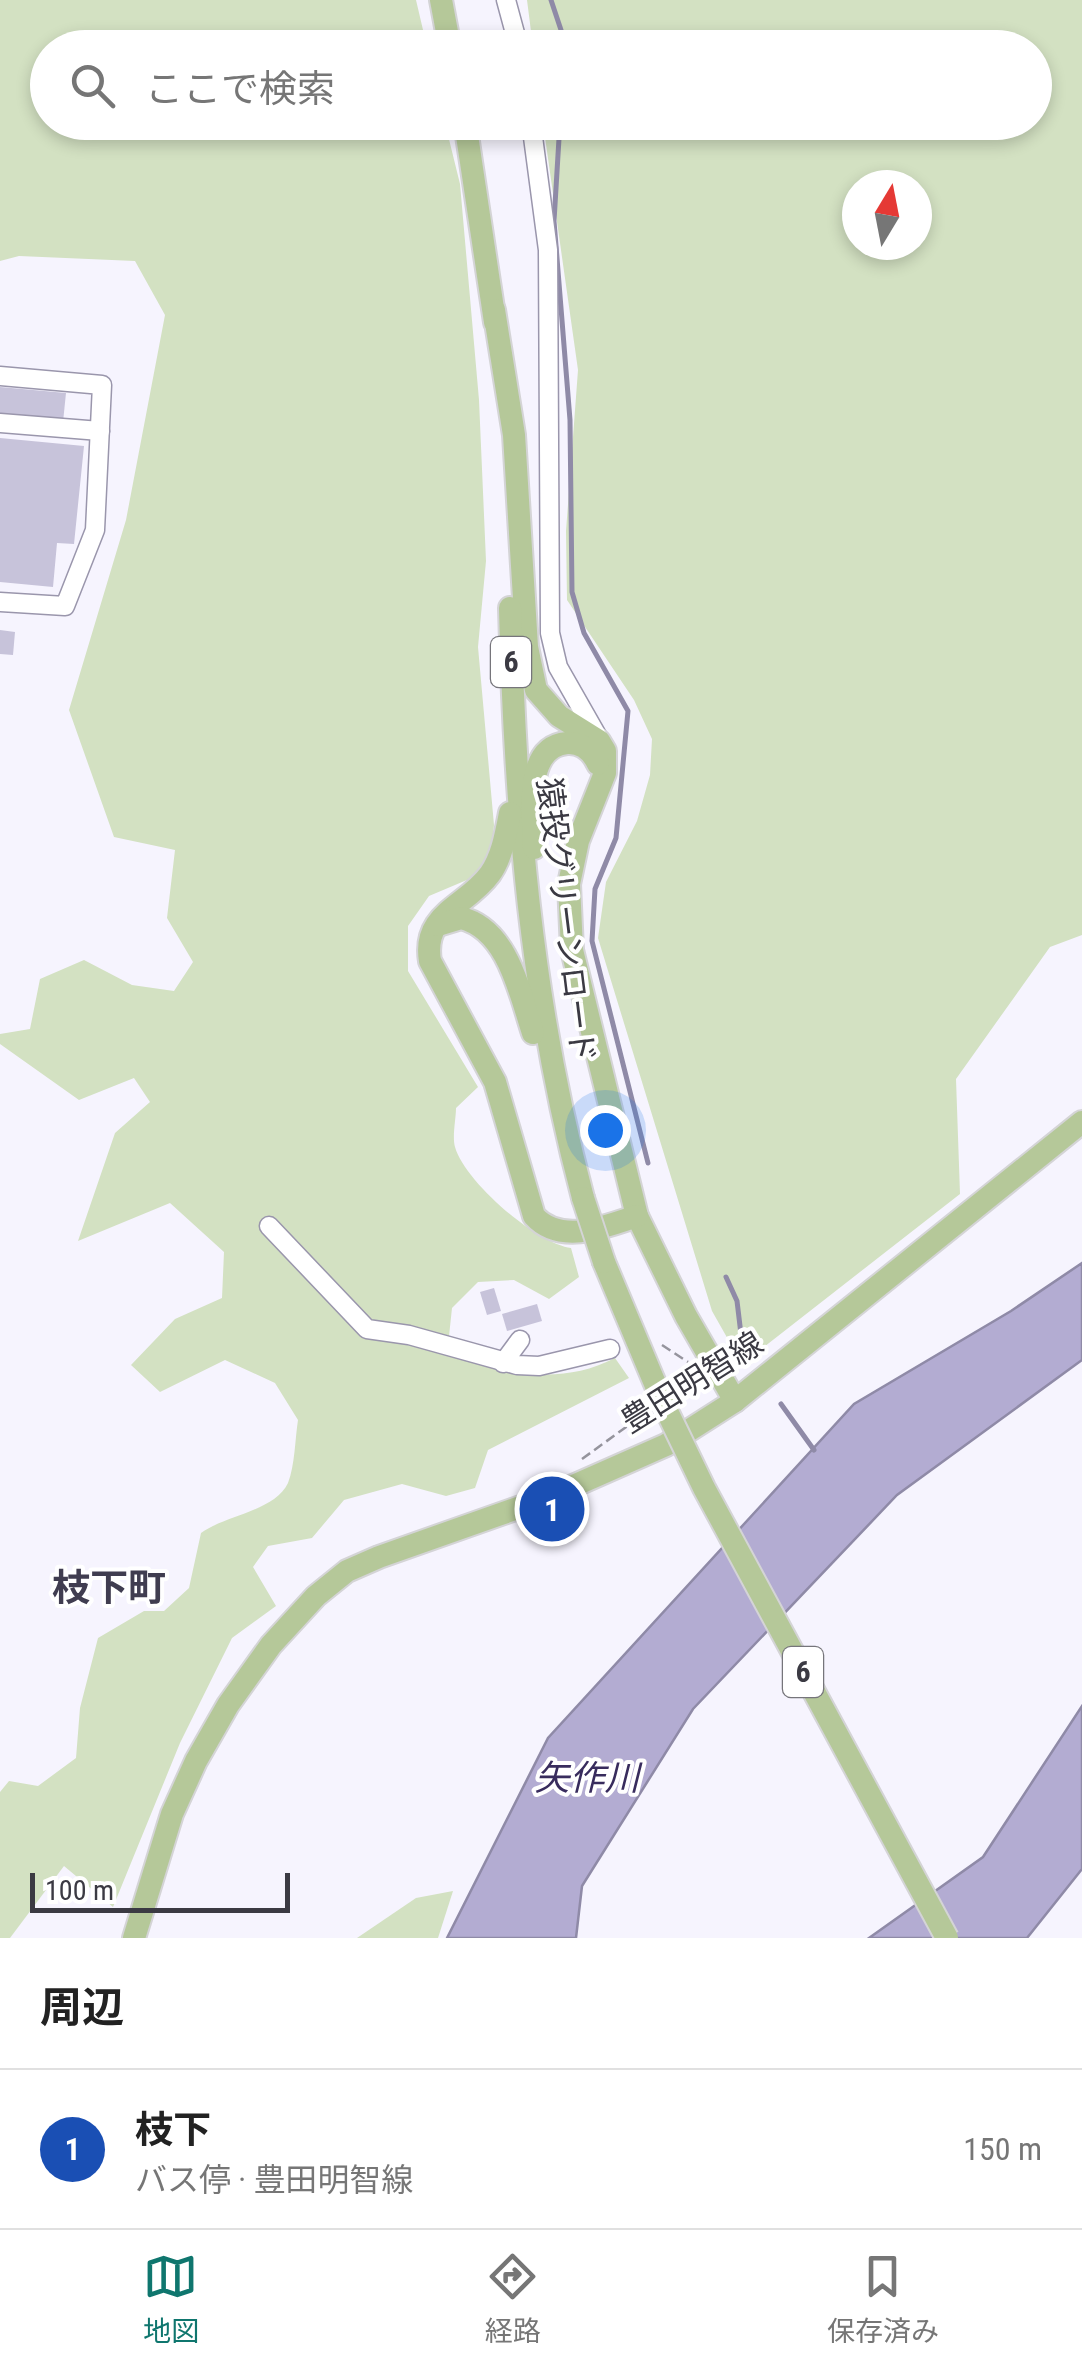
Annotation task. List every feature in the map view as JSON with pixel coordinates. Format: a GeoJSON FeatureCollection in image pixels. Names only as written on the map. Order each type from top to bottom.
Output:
{"type":"FeatureCollection","features":[{"type":"Feature","properties":{"kind":"main road"},"geometry":{"type":"LineString","coordinates":[[441,0],[447,30]]}},
{"type":"Feature","properties":{"kind":"main road","name":"猿投グリーンロード"},"geometry":{"type":"LineString","coordinates":[[467,140],[494,310],[508,544],[515,784],[543,1027],[582,1198],[659,1406],[947,1938]]}},
{"type":"Feature","properties":{"kind":"main road"},"geometry":{"type":"LineString","coordinates":[[494,310],[514,434],[527,646],[536,690],[559,716],[600,740],[607,763],[572,862],[570,928],[637,1216],[686,1316],[735,1402]]}},
{"type":"Feature","properties":{"kind":"main road"},"geometry":{"type":"LineString","coordinates":[[543,1027],[534,813],[536,774],[544,753],[563,743],[590,751],[600,770],[596,797]]}},
{"type":"Feature","properties":{"kind":"main road"},"geometry":{"type":"LineString","coordinates":[[515,784],[496,864],[479,888],[441,915],[429,936],[430,961],[495,1082],[534,1216],[551,1229],[574,1232],[637,1216]]}},
{"type":"Feature","properties":{"kind":"main road"},"geometry":{"type":"LineString","coordinates":[[429,936],[443,921],[460,918],[492,938],[514,977],[557,1101]]}},
{"type":"Feature","properties":{"kind":"main road","name":"豊田明智線"},"geometry":{"type":"LineString","coordinates":[[134,1938],[172,1814],[196,1761],[260,1660],[316,1596],[346,1571],[379,1556],[546,1498],[666,1445],[735,1402],[1082,1122]]}},
{"type":"Feature","properties":{"kind":"street"},"geometry":{"type":"LineString","coordinates":[[506,0],[514,30]]}},
{"type":"Feature","properties":{"kind":"street"},"geometry":{"type":"LineString","coordinates":[[533,140],[548,250],[550,633],[567,685],[600,740]]}},
{"type":"Feature","properties":{"kind":"street"},"geometry":{"type":"LineString","coordinates":[[0,376],[102,385],[95,530],[65,606],[0,602]]}},
{"type":"Feature","properties":{"kind":"street"},"geometry":{"type":"LineString","coordinates":[[0,424],[100,432]]}},
{"type":"Feature","properties":{"kind":"street"},"geometry":{"type":"LineString","coordinates":[[270,1226],[366,1328],[409,1335],[503,1362],[539,1366],[610,1349]]}},
{"type":"Feature","properties":{"kind":"street"},"geometry":{"type":"LineString","coordinates":[[503,1362],[520,1340]]}},
{"type":"Feature","properties":{"kind":"path"},"geometry":{"type":"LineString","coordinates":[[662,1345],[689,1364]]}},
{"type":"Feature","properties":{"kind":"path"},"geometry":{"type":"LineString","coordinates":[[582,1459],[659,1406]]}},
{"type":"Feature","properties":{"kind":"green space"},"geometry":{"type":"Polygon","coordinates":[[[0,0],[416,0],[423,30],[30,30],[30,140],[449,140],[460,184],[479,400],[486,561],[478,647],[494,825],[491,853],[474,877],[429,896],[408,926],[408,971],[478,1087],[456,1108],[454,1143],[461,1161],[487,1193],[522,1224],[571,1248],[579,1277],[549,1299],[514,1280],[478,1282],[452,1308],[447,1355],[531,1374],[573,1372],[615,1358],[629,1378],[488,1450],[475,1488],[446,1496],[402,1484],[344,1500],[312,1538],[268,1546],[253,1567],[276,1606],[232,1638],[180,1743],[113,1907],[64,1866],[10,1938],[0,1938],[0,1792],[9,1781],[38,1786],[76,1758],[80,1708],[98,1638],[144,1611],[164,1611],[189,1588],[201,1533],[261,1506],[282,1492],[292,1468],[298,1420],[275,1383],[225,1360],[160,1392],[131,1365],[175,1319],[222,1298],[224,1252],[170,1203],[78,1241],[115,1133],[150,1102],[134,1078],[79,1100],[0,1044],[0,1034],[30,1029],[40,979],[84,960],[132,985],[174,991],[193,962],[167,918],[175,850],[114,837],[69,710],[126,520],[165,315],[135,261],[19,256],[0,261],[0,0]]]}},
{"type":"Feature","properties":{"kind":"green space"},"geometry":{"type":"Polygon","coordinates":[[[527,0],[1082,0],[1082,935],[1050,947],[956,1079],[960,1194],[742,1364],[712,1311],[598,938],[606,882],[637,821],[650,775],[652,739],[634,700],[567,600],[566,531],[578,370],[545,140],[1052,140],[1052,30],[531,30],[527,0]]]}},
{"type":"Feature","properties":{"kind":"green space"},"geometry":{"type":"Polygon","coordinates":[[[453,1891],[438,1938],[357,1938],[416,1898],[453,1891]]]}},
{"type":"Feature","properties":{"kind":"water","name":"矢作川"},"geometry":{"type":"Polygon","coordinates":[[[1082,1263],[1082,1360],[897,1495],[693,1709],[582,1886],[576,1938],[447,1938],[548,1738],[854,1404],[1011,1311],[1082,1263]]]}},
{"type":"Feature","properties":{"kind":"water"},"geometry":{"type":"Polygon","coordinates":[[[1082,1706],[1082,1869],[1027,1938],[869,1938],[983,1857],[1082,1706]]]}},
{"type":"Feature","properties":{"kind":"building"},"geometry":{"type":"Polygon","coordinates":[[[0,387],[66,393],[63,422],[0,416],[0,387]]]}},
{"type":"Feature","properties":{"kind":"building"},"geometry":{"type":"Polygon","coordinates":[[[0,438],[84,446],[74,544],[57,543],[53,587],[0,582],[0,438]]]}},
{"type":"Feature","properties":{"kind":"building"},"geometry":{"type":"Polygon","coordinates":[[[0,630],[15,632],[13,655],[0,654],[0,630]]]}},
{"type":"Feature","properties":{"kind":"building"},"geometry":{"type":"Polygon","coordinates":[[[494,1288],[501,1311],[487,1315],[480,1292],[494,1288]]]}},
{"type":"Feature","properties":{"kind":"building"},"geometry":{"type":"Polygon","coordinates":[[[537,1304],[542,1321],[507,1331],[502,1314],[537,1304]]]}},
{"type":"Feature","properties":{"kind":"waterway"},"geometry":{"type":"LineString","coordinates":[[551,0],[561,30]]}},
{"type":"Feature","properties":{"kind":"waterway"},"geometry":{"type":"LineString","coordinates":[[559,140],[554,221],[570,420],[572,592],[584,633],[628,711],[616,838],[595,889],[592,941],[648,1163]]}},
{"type":"Feature","properties":{"kind":"waterway"},"geometry":{"type":"LineString","coordinates":[[726,1277],[737,1301],[743,1351]]}},
{"type":"Feature","properties":{"kind":"waterway"},"geometry":{"type":"LineString","coordinates":[[781,1404],[814,1450]]}},
{"type":"Feature","properties":{"kind":"place","name":"枝下"},"geometry":{"type":"Point","coordinates":[552,1509]}},
{"type":"Feature","properties":{"kind":"district","name":"枝下町"},"geometry":{"type":"Point","coordinates":[109,1588]}}]}
